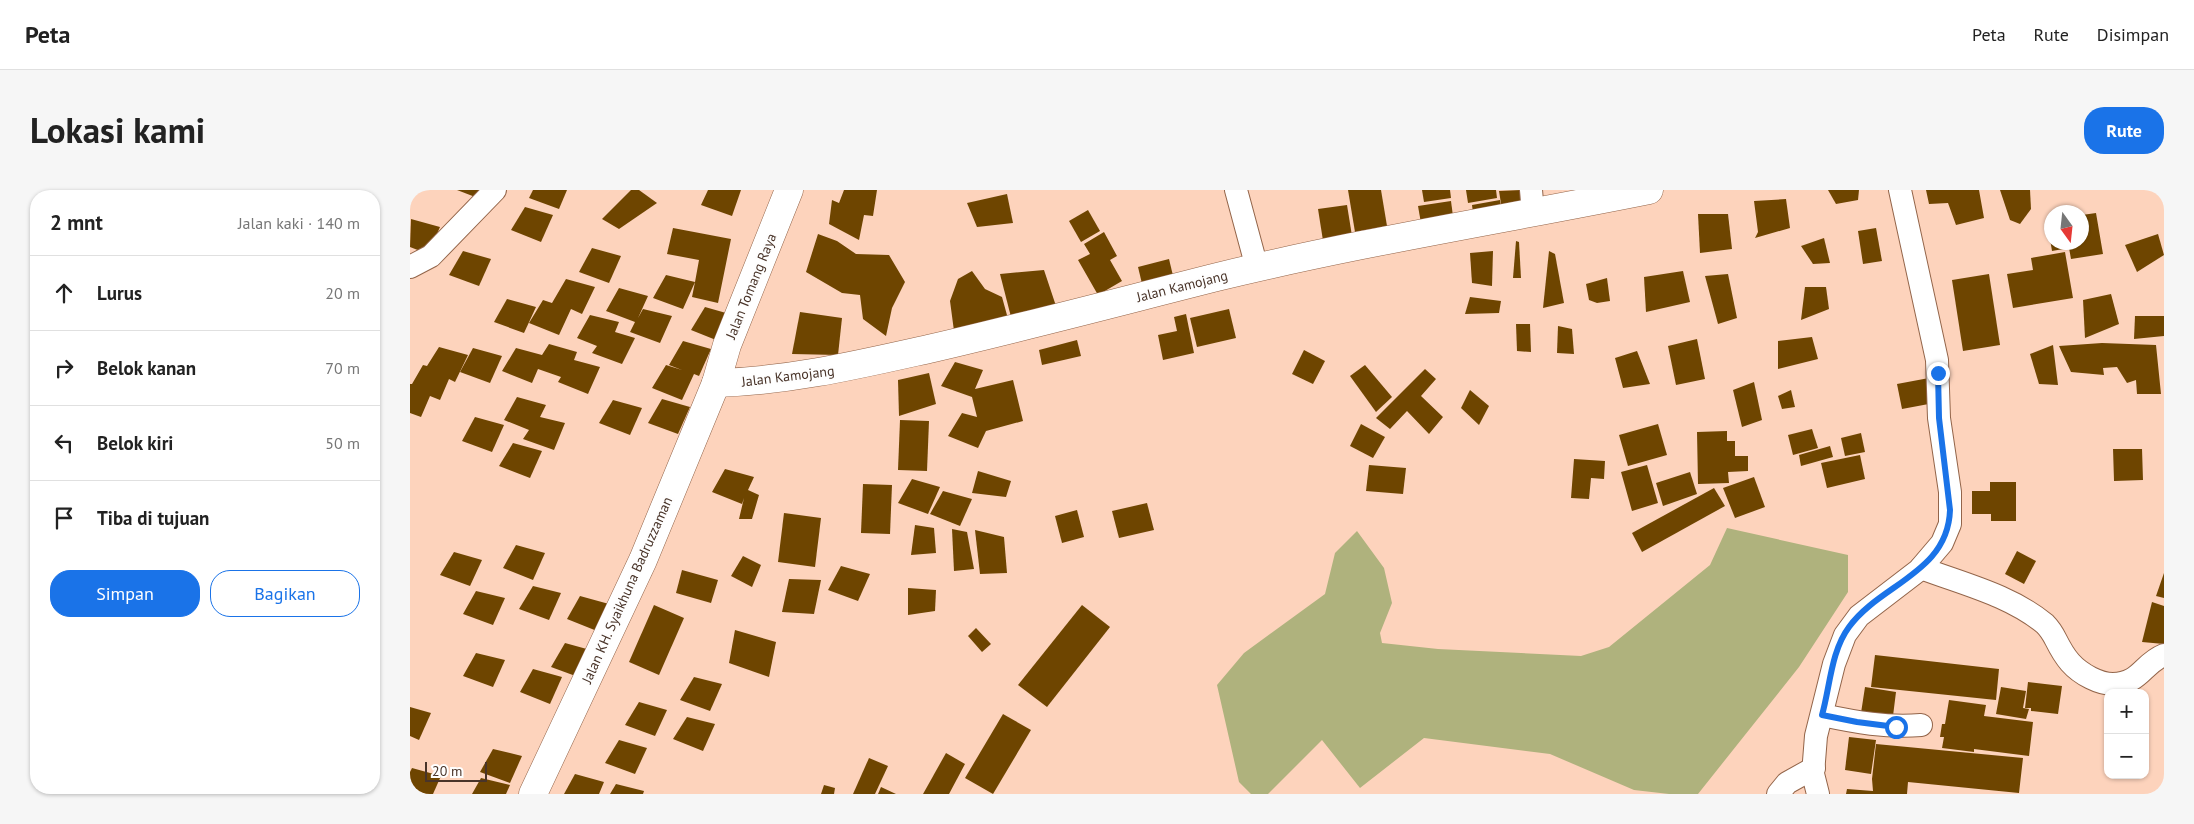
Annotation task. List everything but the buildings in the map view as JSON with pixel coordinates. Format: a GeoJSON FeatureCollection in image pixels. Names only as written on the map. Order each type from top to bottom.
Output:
{"type":"FeatureCollection","features":[{"type":"Feature","properties":{"kind":"main road","name":"Jalan Tomang Raya"},"geometry":{"type":"LineString","coordinates":[[716,383],[727,345],[789,190]]}},
{"type":"Feature","properties":{"kind":"main road","name":"Jalan Kamojang"},"geometry":{"type":"LineString","coordinates":[[716,383],[758,382],[841,369],[1027,326],[1532,201],[1649,190]]}},
{"type":"Feature","properties":{"kind":"main road","name":"Jalan KH. Syaikhuna Badruzzaman"},"geometry":{"type":"LineString","coordinates":[[533,794],[643,560],[716,383]]}},
{"type":"Feature","properties":{"kind":"street"},"geometry":{"type":"LineString","coordinates":[[410,267],[431,256],[495,190]]}},
{"type":"Feature","properties":{"kind":"street"},"geometry":{"type":"LineString","coordinates":[[1236,190],[1257,268]]}},
{"type":"Feature","properties":{"kind":"street"},"geometry":{"type":"LineString","coordinates":[[1818,794],[1814,768],[1816,736],[1838,649],[1848,627],[1859,616],[1921,568],[1947,535],[1950,524],[1939,418],[1937,360],[1900,190]]}},
{"type":"Feature","properties":{"kind":"street"},"geometry":{"type":"LineString","coordinates":[[1921,568],[2000,596],[2046,624],[2052,631],[2068,663],[2079,672],[2098,681],[2112,684],[2137,678],[2154,661],[2164,655]]}},
{"type":"Feature","properties":{"kind":"street"},"geometry":{"type":"LineString","coordinates":[[1822,715],[1896,727],[1921,726]]}},
{"type":"Feature","properties":{"kind":"street"},"geometry":{"type":"LineString","coordinates":[[1778,794],[1787,784],[1814,768]]}},
{"type":"Feature","properties":{"kind":"green space"},"geometry":{"type":"Polygon","coordinates":[[[1727,528],[1848,555],[1848,592],[1799,667],[1698,794],[1669,794],[1634,790],[1550,754],[1424,738],[1360,788],[1322,740],[1268,794],[1251,794],[1239,782],[1217,685],[1244,653],[1325,594],[1335,553],[1357,531],[1384,568],[1392,603],[1380,633],[1382,643],[1438,649],[1581,656],[1609,647],[1710,565],[1727,528]]]}},
{"type":"Feature","properties":{"kind":"route"},"geometry":{"type":"LineString","coordinates":[[1896,727],[1822,715],[1838,649],[1848,627],[1881,598],[1919,570],[1947,535],[1950,524],[1950,492],[1939,418],[1938,373]]}}]}
